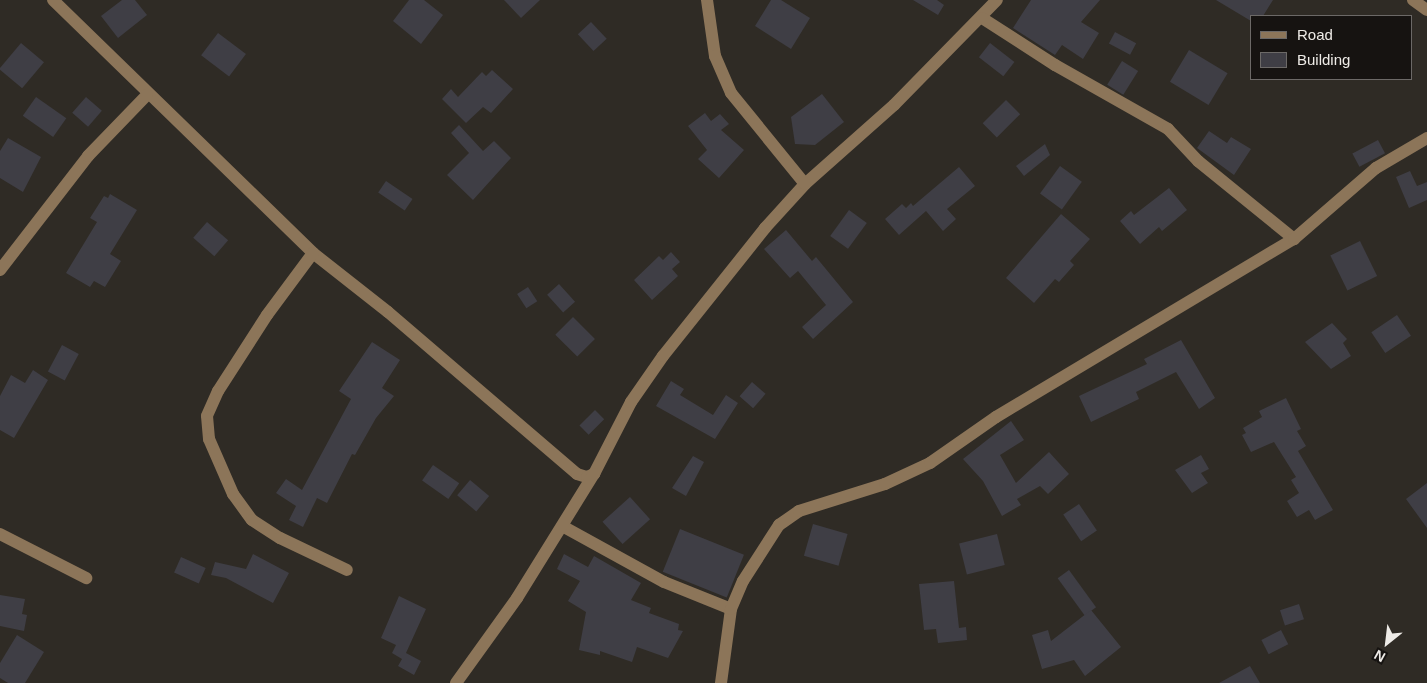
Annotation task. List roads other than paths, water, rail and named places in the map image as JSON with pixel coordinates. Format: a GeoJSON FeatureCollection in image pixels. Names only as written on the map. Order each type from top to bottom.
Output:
{"type":"FeatureCollection","features":[{"type":"Feature","properties":{"kind":"street"},"geometry":{"type":"LineString","coordinates":[[53,0],[147,94],[313,253],[388,312],[577,474],[587,477],[594,474]]}},
{"type":"Feature","properties":{"kind":"street"},"geometry":{"type":"LineString","coordinates":[[707,0],[715,56],[730,93],[805,184]]}},
{"type":"Feature","properties":{"kind":"street"},"geometry":{"type":"LineString","coordinates":[[456,683],[564,527],[631,402],[688,322],[805,184],[894,105],[982,18],[997,0]]}},
{"type":"Feature","properties":{"kind":"street"},"geometry":{"type":"LineString","coordinates":[[1413,0],[1427,10]]}},
{"type":"Feature","properties":{"kind":"street"},"geometry":{"type":"LineString","coordinates":[[982,18],[1055,65],[1168,129],[1198,161],[1294,239]]}},
{"type":"Feature","properties":{"kind":"street"},"geometry":{"type":"LineString","coordinates":[[0,270],[88,156],[147,94]]}},
{"type":"Feature","properties":{"kind":"street"},"geometry":{"type":"LineString","coordinates":[[721,683],[731,609],[759,554],[779,526],[799,511],[885,484],[930,463],[996,417],[1294,239],[1376,168],[1427,138]]}},
{"type":"Feature","properties":{"kind":"street"},"geometry":{"type":"LineString","coordinates":[[313,253],[267,315],[218,391],[207,416],[209,439],[229,487],[252,520],[280,538],[347,570]]}},
{"type":"Feature","properties":{"kind":"street"},"geometry":{"type":"LineString","coordinates":[[564,527],[664,582],[731,609]]}},
{"type":"Feature","properties":{"kind":"street"},"geometry":{"type":"LineString","coordinates":[[0,534],[86,578]]}}]}
